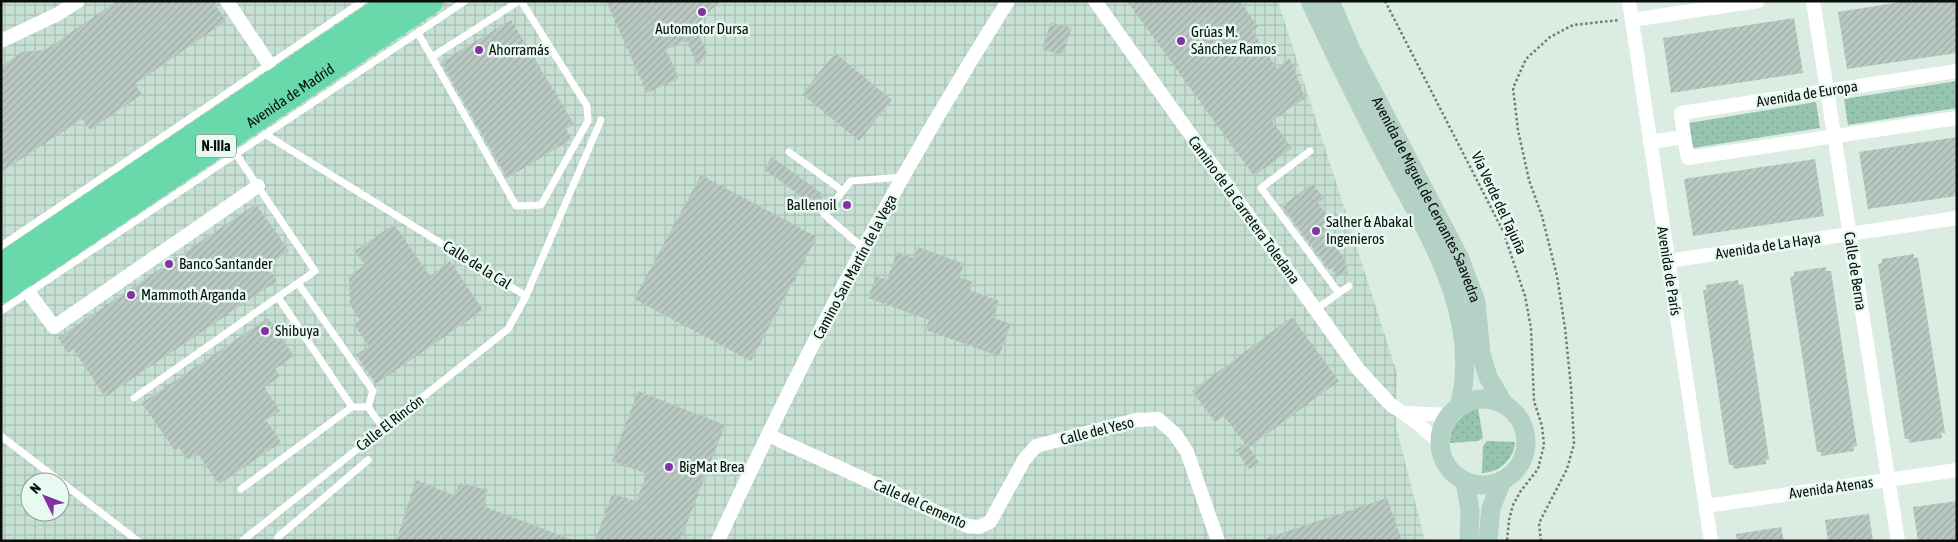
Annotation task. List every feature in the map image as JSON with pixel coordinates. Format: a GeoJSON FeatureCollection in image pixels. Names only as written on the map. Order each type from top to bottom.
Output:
{"type":"FeatureCollection","features":[{"type":"Feature","properties":{"kind":"highway","name":"Avenida de Madrid"},"geometry":{"type":"LineString","coordinates":[[1,266],[394,1]]}},
{"type":"Feature","properties":{"kind":"highway","name":"Avenida de Madrid"},"geometry":{"type":"LineString","coordinates":[[1,291],[431,1]]}},
{"type":"Feature","properties":{"kind":"main road","name":"Avenida de Miguel de Cervantes Saavedra"},"geometry":{"type":"LineString","coordinates":[[1310,1],[1338,63],[1446,269],[1458,310],[1464,355],[1465,380],[1454,411]]}},
{"type":"Feature","properties":{"kind":"main road","name":"Avenida de Miguel de Cervantes Saavedra"},"geometry":{"type":"LineString","coordinates":[[1330,1],[1352,52],[1460,259],[1476,302],[1481,354],[1488,377],[1504,404]]}},
{"type":"Feature","properties":{"kind":"main road"},"geometry":{"type":"LineString","coordinates":[[1473,400],[1489,400],[1504,404],[1515,413],[1527,436],[1524,457],[1519,467],[1502,481],[1482,486],[1465,482],[1453,474],[1444,461],[1440,443],[1443,426],[1454,411],[1473,400]]}},
{"type":"Feature","properties":{"kind":"main road"},"geometry":{"type":"LineString","coordinates":[[1488,541],[1491,508],[1502,481]]}},
{"type":"Feature","properties":{"kind":"main road"},"geometry":{"type":"LineString","coordinates":[[1465,482],[1470,510],[1469,541]]}},
{"type":"Feature","properties":{"kind":"street"},"geometry":{"type":"LineString","coordinates":[[1,40],[58,14],[78,1]]}},
{"type":"Feature","properties":{"kind":"street"},"geometry":{"type":"LineString","coordinates":[[227,1],[269,64]]}},
{"type":"Feature","properties":{"kind":"street","name":"Camino San Martín de la Vega"},"geometry":{"type":"LineString","coordinates":[[718,541],[768,435],[864,249],[931,127],[1008,1]]}},
{"type":"Feature","properties":{"kind":"street","name":"Camino de la Carretera Toledana"},"geometry":{"type":"LineString","coordinates":[[1095,1],[1315,310],[1376,392],[1425,429],[1440,443]]}},
{"type":"Feature","properties":{"kind":"street","name":"Avenida de París"},"geometry":{"type":"LineString","coordinates":[[1629,1],[1711,541]]}},
{"type":"Feature","properties":{"kind":"street"},"geometry":{"type":"LineString","coordinates":[[1632,20],[1758,1]]}},
{"type":"Feature","properties":{"kind":"street","name":"Calle de Berna"},"geometry":{"type":"LineString","coordinates":[[1814,1],[1898,541]]}},
{"type":"Feature","properties":{"kind":"street","name":"Avenida de Europa"},"geometry":{"type":"LineString","coordinates":[[1957,71],[1681,113],[1688,158],[1957,118]]}},
{"type":"Feature","properties":{"kind":"street"},"geometry":{"type":"LineString","coordinates":[[1650,142],[1684,137]]}},
{"type":"Feature","properties":{"kind":"street"},"geometry":{"type":"LineString","coordinates":[[29,293],[54,327],[258,186]]}},
{"type":"Feature","properties":{"kind":"street","name":"Avenida de La Haya"},"geometry":{"type":"LineString","coordinates":[[1668,261],[1957,218]]}},
{"type":"Feature","properties":{"kind":"street"},"geometry":{"type":"LineString","coordinates":[[1401,412],[1419,415],[1454,411]]}},
{"type":"Feature","properties":{"kind":"street","name":"Calle del Yeso"},"geometry":{"type":"LineString","coordinates":[[1036,446],[1136,420],[1158,420],[1175,434],[1187,452],[1218,541]]}},
{"type":"Feature","properties":{"kind":"street","name":"Calle del Cemento"},"geometry":{"type":"LineString","coordinates":[[768,435],[967,526],[980,527],[990,522],[1024,460],[1036,446]]}},
{"type":"Feature","properties":{"kind":"street","name":"Avenida Atenas"},"geometry":{"type":"LineString","coordinates":[[1706,506],[1957,470]]}},
{"type":"Feature","properties":{"kind":"lane"},"geometry":{"type":"LineString","coordinates":[[1,246],[363,1]]}},
{"type":"Feature","properties":{"kind":"lane"},"geometry":{"type":"LineString","coordinates":[[1,311],[465,1]]}},
{"type":"Feature","properties":{"kind":"lane"},"geometry":{"type":"LineString","coordinates":[[418,33],[516,206],[541,205],[588,121],[587,106],[520,1],[432,57]]}},
{"type":"Feature","properties":{"kind":"lane","name":"Calle de la Cal"},"geometry":{"type":"LineString","coordinates":[[266,134],[526,296],[601,120]]}},
{"type":"Feature","properties":{"kind":"lane"},"geometry":{"type":"LineString","coordinates":[[1310,151],[1261,188],[1339,294]]}},
{"type":"Feature","properties":{"kind":"lane"},"geometry":{"type":"LineString","coordinates":[[789,152],[843,191]]}},
{"type":"Feature","properties":{"kind":"lane"},"geometry":{"type":"LineString","coordinates":[[134,398],[315,271],[236,154]]}},
{"type":"Feature","properties":{"kind":"lane"},"geometry":{"type":"LineString","coordinates":[[864,249],[824,214],[851,181],[903,177]]}},
{"type":"Feature","properties":{"kind":"lane"},"geometry":{"type":"LineString","coordinates":[[298,283],[373,390],[368,407]]}},
{"type":"Feature","properties":{"kind":"lane"},"geometry":{"type":"LineString","coordinates":[[1315,310],[1349,286]]}},
{"type":"Feature","properties":{"kind":"lane","name":"Calle El Rincón"},"geometry":{"type":"LineString","coordinates":[[242,541],[508,330],[526,296]]}},
{"type":"Feature","properties":{"kind":"lane"},"geometry":{"type":"LineString","coordinates":[[278,297],[352,407]]}},
{"type":"Feature","properties":{"kind":"lane"},"geometry":{"type":"LineString","coordinates":[[241,489],[352,407],[368,407]]}},
{"type":"Feature","properties":{"kind":"lane"},"geometry":{"type":"LineString","coordinates":[[368,407],[383,428]]}},
{"type":"Feature","properties":{"kind":"lane"},"geometry":{"type":"LineString","coordinates":[[1,436],[138,541]]}},
{"type":"Feature","properties":{"kind":"lane"},"geometry":{"type":"LineString","coordinates":[[277,541],[278,537],[368,460]]}},
{"type":"Feature","properties":{"kind":"path","name":"Vía Verde del Tajuña"},"geometry":{"type":"LineString","coordinates":[[1385,1],[1503,231],[1525,296],[1531,328],[1534,400],[1542,426],[1544,445],[1538,469],[1520,492],[1513,505],[1507,541]]}},
{"type":"Feature","properties":{"kind":"path"},"geometry":{"type":"LineString","coordinates":[[1541,541],[1539,523],[1567,469],[1574,444],[1571,387],[1557,276],[1518,130],[1513,88],[1526,59],[1550,37],[1573,25],[1595,21],[1632,20]]}},
{"type":"Feature","properties":{"kind":"shaded area"},"geometry":{"type":"Polygon","coordinates":[[[1,1],[1278,1],[1397,373],[1396,426],[1425,541],[1,541],[1,1]]]}},
{"type":"Feature","properties":{"kind":"green space"},"geometry":{"type":"Polygon","coordinates":[[[1957,81],[1957,108],[1848,125],[1844,99],[1957,81]]]}},
{"type":"Feature","properties":{"kind":"green space"},"geometry":{"type":"Polygon","coordinates":[[[1816,102],[1820,128],[1693,148],[1689,123],[1816,102]]]}},
{"type":"Feature","properties":{"kind":"green space"},"geometry":{"type":"Polygon","coordinates":[[[1478,408],[1483,438],[1478,441],[1450,443],[1452,430],[1458,421],[1467,413],[1478,408]]]}},
{"type":"Feature","properties":{"kind":"green space"},"geometry":{"type":"Polygon","coordinates":[[[1487,441],[1515,442],[1512,454],[1505,464],[1494,471],[1482,473],[1483,446],[1487,441]]]}},
{"type":"Feature","properties":{"kind":"building"},"geometry":{"type":"Polygon","coordinates":[[[117,1],[213,1],[226,21],[135,84],[142,94],[90,130],[82,119],[1,172],[1,67],[22,52],[45,50],[117,1]]]}},
{"type":"Feature","properties":{"kind":"building"},"geometry":{"type":"Polygon","coordinates":[[[606,1],[720,1],[695,26],[707,53],[698,66],[686,40],[666,50],[679,78],[647,93],[606,1]]]}},
{"type":"Feature","properties":{"kind":"building"},"geometry":{"type":"Polygon","coordinates":[[[1127,1],[1240,1],[1258,27],[1252,31],[1277,68],[1290,58],[1305,98],[1272,121],[1292,148],[1254,176],[1127,1]]]}},
{"type":"Feature","properties":{"kind":"building"},"geometry":{"type":"Polygon","coordinates":[[[1907,1],[1957,1],[1957,53],[1847,69],[1838,12],[1907,1]]]}},
{"type":"Feature","properties":{"kind":"building"},"geometry":{"type":"Polygon","coordinates":[[[1794,18],[1803,73],[1671,93],[1663,38],[1794,18]]]}},
{"type":"Feature","properties":{"kind":"building"},"geometry":{"type":"Polygon","coordinates":[[[511,20],[574,124],[566,129],[572,139],[507,178],[441,62],[511,20]]]}},
{"type":"Feature","properties":{"kind":"building"},"geometry":{"type":"Polygon","coordinates":[[[1051,22],[1072,28],[1062,55],[1042,49],[1051,22]]]}},
{"type":"Feature","properties":{"kind":"building"},"geometry":{"type":"Polygon","coordinates":[[[835,53],[892,100],[859,141],[802,94],[835,53]]]}},
{"type":"Feature","properties":{"kind":"building"},"geometry":{"type":"Polygon","coordinates":[[[1957,137],[1957,196],[1868,209],[1859,152],[1957,137]]]}},
{"type":"Feature","properties":{"kind":"building"},"geometry":{"type":"Polygon","coordinates":[[[772,157],[824,195],[815,207],[764,169],[772,157]]]}},
{"type":"Feature","properties":{"kind":"building"},"geometry":{"type":"Polygon","coordinates":[[[1815,159],[1824,216],[1693,236],[1684,179],[1815,159]]]}},
{"type":"Feature","properties":{"kind":"building"},"geometry":{"type":"Polygon","coordinates":[[[701,175],[817,237],[751,361],[634,299],[701,175]]]}},
{"type":"Feature","properties":{"kind":"building","name":"Salher & Abakal Ingenieros"},"geometry":{"type":"Polygon","coordinates":[[[1312,184],[1324,198],[1318,203],[1330,219],[1324,223],[1336,240],[1333,243],[1344,258],[1348,273],[1337,277],[1331,268],[1329,270],[1282,206],[1312,184]]]}},
{"type":"Feature","properties":{"kind":"building"},"geometry":{"type":"Polygon","coordinates":[[[256,204],[289,251],[267,266],[277,281],[105,397],[73,349],[68,353],[58,338],[256,204]]]}},
{"type":"Feature","properties":{"kind":"building"},"geometry":{"type":"Polygon","coordinates":[[[394,224],[430,276],[450,261],[483,310],[376,384],[356,355],[369,346],[354,324],[360,320],[350,305],[349,276],[365,265],[355,251],[394,224]]]}},
{"type":"Feature","properties":{"kind":"building"},"geometry":{"type":"Polygon","coordinates":[[[918,247],[964,264],[959,277],[973,282],[970,290],[999,301],[993,318],[1011,324],[999,356],[926,330],[929,320],[868,298],[876,276],[887,280],[897,252],[914,258],[918,247]]]}},
{"type":"Feature","properties":{"kind":"building"},"geometry":{"type":"Polygon","coordinates":[[[1914,254],[1914,258],[1918,258],[1945,433],[1941,433],[1942,438],[1909,443],[1909,439],[1905,439],[1878,264],[1882,263],[1882,259],[1914,254]]]}},
{"type":"Feature","properties":{"kind":"building"},"geometry":{"type":"Polygon","coordinates":[[[1826,267],[1826,271],[1831,271],[1857,446],[1853,447],[1854,451],[1821,456],[1821,452],[1817,452],[1790,277],[1794,276],[1794,272],[1826,267]]]}},
{"type":"Feature","properties":{"kind":"building"},"geometry":{"type":"Polygon","coordinates":[[[1738,280],[1739,285],[1743,284],[1769,459],[1766,460],[1766,464],[1734,469],[1733,465],[1729,465],[1703,290],[1707,290],[1706,285],[1738,280]]]}},
{"type":"Feature","properties":{"kind":"building"},"geometry":{"type":"Polygon","coordinates":[[[1292,317],[1339,381],[1249,447],[1259,463],[1249,469],[1236,450],[1245,444],[1224,416],[1215,422],[1192,391],[1292,317]]]}},
{"type":"Feature","properties":{"kind":"building"},"geometry":{"type":"Polygon","coordinates":[[[268,318],[294,356],[275,369],[280,376],[264,387],[280,411],[266,420],[281,442],[219,484],[198,454],[188,460],[179,448],[175,451],[142,403],[268,318]]]}},
{"type":"Feature","properties":{"kind":"building","name":"BigMat Brea"},"geometry":{"type":"Polygon","coordinates":[[[638,391],[725,425],[680,541],[595,541],[612,494],[636,501],[647,474],[612,461],[638,391]]]}},
{"type":"Feature","properties":{"kind":"building"},"geometry":{"type":"Polygon","coordinates":[[[416,480],[454,495],[460,483],[488,490],[483,506],[576,541],[396,541],[416,480]]]}},
{"type":"Feature","properties":{"kind":"building"},"geometry":{"type":"Polygon","coordinates":[[[1387,498],[1402,541],[1268,541],[1267,538],[1387,498]]]}},
{"type":"Feature","properties":{"kind":"building"},"geometry":{"type":"Polygon","coordinates":[[[1957,501],[1957,541],[1918,541],[1913,507],[1957,501]]]}},
{"type":"Feature","properties":{"kind":"building"},"geometry":{"type":"Polygon","coordinates":[[[1869,514],[1873,541],[1828,541],[1825,520],[1869,514]]]}},
{"type":"Feature","properties":{"kind":"building"},"geometry":{"type":"Polygon","coordinates":[[[1781,527],[1784,541],[1737,541],[1736,534],[1781,527]]]}},
{"type":"Feature","properties":{"kind":"place","name":"Automotor Dursa"},"geometry":{"type":"Point","coordinates":[702,12]}},
{"type":"Feature","properties":{"kind":"place","name":"Grúas M. Sánchez Ramos"},"geometry":{"type":"Point","coordinates":[1181,41]}},
{"type":"Feature","properties":{"kind":"place","name":"Ahorramás"},"geometry":{"type":"Point","coordinates":[479,50]}},
{"type":"Feature","properties":{"kind":"place","name":"Ballenoil"},"geometry":{"type":"Point","coordinates":[847,205]}},
{"type":"Feature","properties":{"kind":"place","name":"Salher & Abakal Ingenieros"},"geometry":{"type":"Point","coordinates":[1316,231]}},
{"type":"Feature","properties":{"kind":"place","name":"Banco Santander"},"geometry":{"type":"Point","coordinates":[169,264]}},
{"type":"Feature","properties":{"kind":"place","name":"Mammoth Arganda"},"geometry":{"type":"Point","coordinates":[131,295]}},
{"type":"Feature","properties":{"kind":"place","name":"Shibuya"},"geometry":{"type":"Point","coordinates":[265,331]}},
{"type":"Feature","properties":{"kind":"place","name":"BigMat Brea"},"geometry":{"type":"Point","coordinates":[669,467]}}]}
